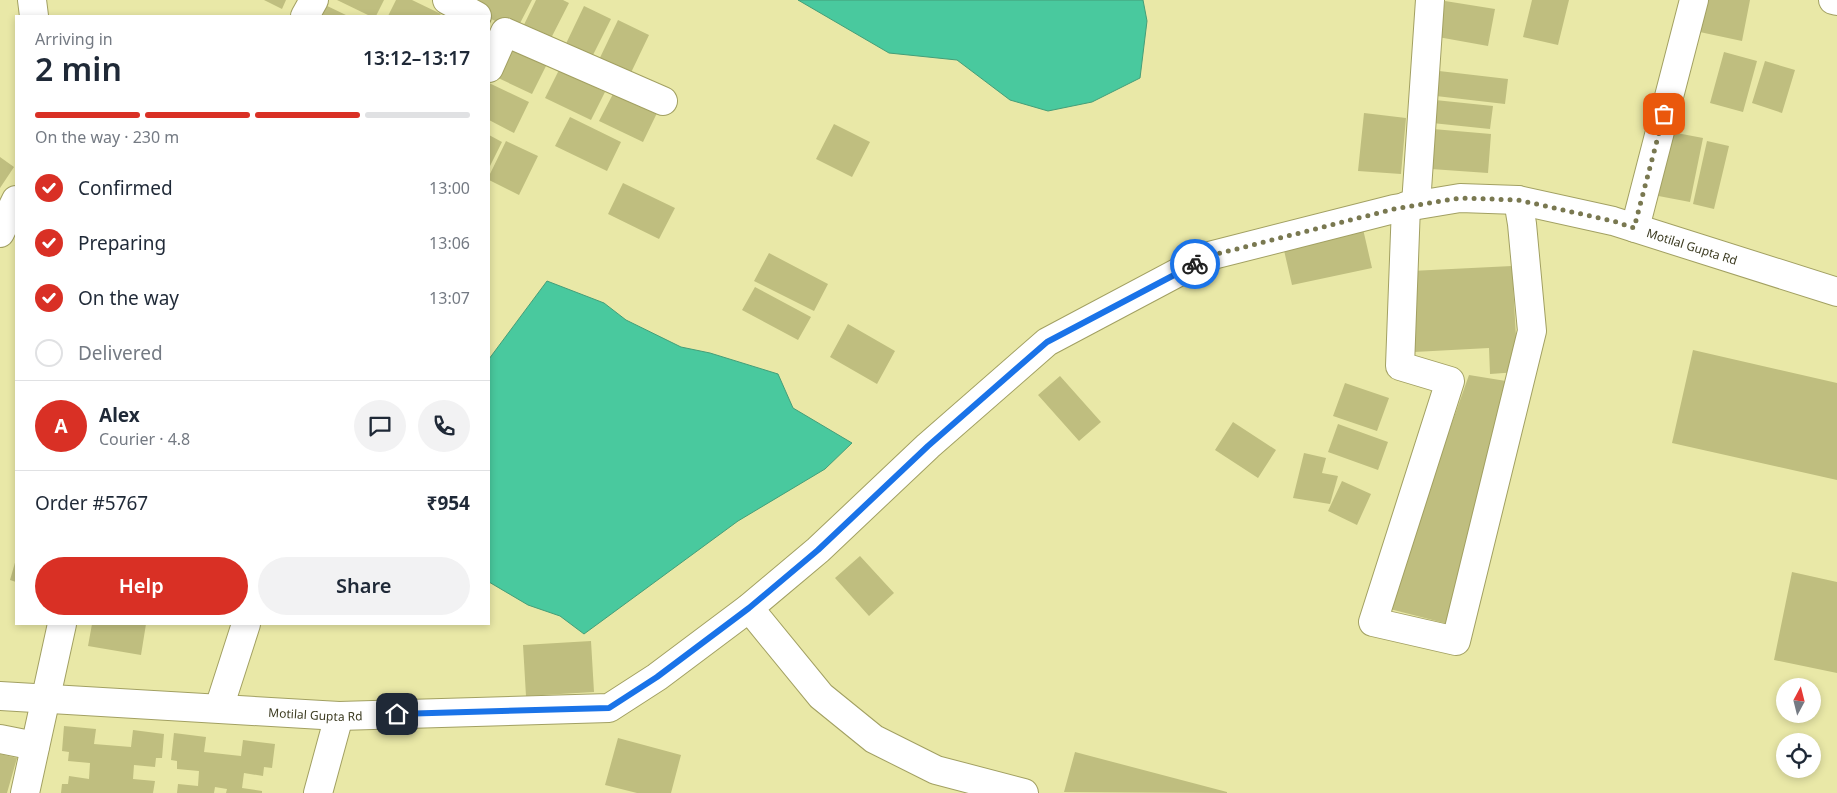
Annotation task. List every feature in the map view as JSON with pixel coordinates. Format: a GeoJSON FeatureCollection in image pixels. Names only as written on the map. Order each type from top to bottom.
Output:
{"type":"FeatureCollection","features":[{"type":"Feature","properties":{"kind":"street"},"geometry":{"type":"LineString","coordinates":[[32,0],[34,15]]}},
{"type":"Feature","properties":{"kind":"street"},"geometry":{"type":"LineString","coordinates":[[306,15],[314,0]]}},
{"type":"Feature","properties":{"kind":"street"},"geometry":{"type":"LineString","coordinates":[[447,0],[474,15]]}},
{"type":"Feature","properties":{"kind":"street"},"geometry":{"type":"LineString","coordinates":[[1430,0],[1411,205],[1400,366],[1450,381],[1372,622],[1456,641],[1532,331],[1518,200]]}},
{"type":"Feature","properties":{"kind":"street"},"geometry":{"type":"LineString","coordinates":[[1634,228],[1694,0]]}},
{"type":"Feature","properties":{"kind":"street"},"geometry":{"type":"LineString","coordinates":[[1833,0],[1837,1]]}},
{"type":"Feature","properties":{"kind":"street"},"geometry":{"type":"LineString","coordinates":[[490,63],[497,28],[663,101]]}},
{"type":"Feature","properties":{"kind":"street","name":"Motilal Gupta Rd"},"geometry":{"type":"LineString","coordinates":[[0,696],[339,716],[609,708],[657,677],[749,608],[818,550],[928,446],[1047,342],[1209,256],[1411,205],[1460,198],[1518,200],[1613,221],[1837,292]]}},
{"type":"Feature","properties":{"kind":"street"},"geometry":{"type":"LineString","coordinates":[[0,233],[15,202]]}},
{"type":"Feature","properties":{"kind":"street"},"geometry":{"type":"LineString","coordinates":[[749,608],[821,696],[874,739],[936,770],[1024,793]]}},
{"type":"Feature","properties":{"kind":"street"},"geometry":{"type":"LineString","coordinates":[[25,793],[62,625]]}},
{"type":"Feature","properties":{"kind":"street"},"geometry":{"type":"LineString","coordinates":[[219,708],[246,625]]}},
{"type":"Feature","properties":{"kind":"street"},"geometry":{"type":"LineString","coordinates":[[318,793],[339,716]]}},
{"type":"Feature","properties":{"kind":"street"},"geometry":{"type":"LineString","coordinates":[[0,739],[35,746]]}},
{"type":"Feature","properties":{"kind":"shaded area"},"geometry":{"type":"Polygon","coordinates":[[[798,0],[1143,0],[1147,21],[1140,78],[1092,102],[1048,111],[1010,100],[957,60],[889,53],[798,0]]]}},
{"type":"Feature","properties":{"kind":"shaded area"},"geometry":{"type":"Polygon","coordinates":[[[547,281],[604,303],[626,320],[681,347],[710,353],[778,374],[793,408],[852,443],[825,469],[738,521],[584,634],[560,616],[528,605],[490,583],[490,358],[547,281]]]}},
{"type":"Feature","properties":{"kind":"building"},"geometry":{"type":"Polygon","coordinates":[[[264,0],[286,0],[282,9],[264,0]]]}},
{"type":"Feature","properties":{"kind":"building"},"geometry":{"type":"Polygon","coordinates":[[[337,0],[384,0],[376,15],[368,15],[337,0]]]}},
{"type":"Feature","properties":{"kind":"building"},"geometry":{"type":"Polygon","coordinates":[[[396,0],[412,0],[441,14],[440,15],[388,15],[396,0]]]}},
{"type":"Feature","properties":{"kind":"building"},"geometry":{"type":"Polygon","coordinates":[[[474,0],[532,0],[516,31],[490,18],[490,15],[486,15],[474,0]]]}},
{"type":"Feature","properties":{"kind":"building"},"geometry":{"type":"Polygon","coordinates":[[[536,0],[563,0],[569,3],[546,48],[519,35],[536,0]]]}},
{"type":"Feature","properties":{"kind":"building"},"geometry":{"type":"Polygon","coordinates":[[[1532,0],[1569,0],[1558,45],[1523,37],[1532,0]]]}},
{"type":"Feature","properties":{"kind":"building"},"geometry":{"type":"Polygon","coordinates":[[[1702,0],[1750,0],[1742,41],[1695,31],[1702,0]]]}},
{"type":"Feature","properties":{"kind":"building"},"geometry":{"type":"Polygon","coordinates":[[[1445,1],[1495,9],[1488,46],[1438,37],[1445,1]]]}},
{"type":"Feature","properties":{"kind":"building"},"geometry":{"type":"Polygon","coordinates":[[[321,3],[346,15],[315,15],[321,3]]]}},
{"type":"Feature","properties":{"kind":"building"},"geometry":{"type":"Polygon","coordinates":[[[584,6],[611,19],[588,65],[562,52],[584,6]]]}},
{"type":"Feature","properties":{"kind":"building"},"geometry":{"type":"Polygon","coordinates":[[[618,20],[649,35],[627,81],[596,66],[618,20]]]}},
{"type":"Feature","properties":{"kind":"building"},"geometry":{"type":"Polygon","coordinates":[[[509,43],[548,62],[532,94],[494,76],[509,43]]]}},
{"type":"Feature","properties":{"kind":"building"},"geometry":{"type":"Polygon","coordinates":[[[1724,52],[1757,61],[1743,112],[1710,103],[1724,52]]]}},
{"type":"Feature","properties":{"kind":"building"},"geometry":{"type":"Polygon","coordinates":[[[1765,61],[1795,70],[1782,113],[1752,103],[1765,61]]]}},
{"type":"Feature","properties":{"kind":"building"},"geometry":{"type":"Polygon","coordinates":[[[559,70],[605,92],[591,120],[545,98],[559,70]]]}},
{"type":"Feature","properties":{"kind":"building"},"geometry":{"type":"Polygon","coordinates":[[[1439,71],[1508,79],[1505,104],[1436,96],[1439,71]]]}},
{"type":"Feature","properties":{"kind":"building"},"geometry":{"type":"Polygon","coordinates":[[[490,83],[529,102],[514,133],[490,121],[490,83]]]}},
{"type":"Feature","properties":{"kind":"building"},"geometry":{"type":"Polygon","coordinates":[[[614,92],[657,113],[643,142],[599,121],[614,92]]]}},
{"type":"Feature","properties":{"kind":"building"},"geometry":{"type":"Polygon","coordinates":[[[1435,100],[1493,106],[1490,129],[1432,123],[1435,100]]]}},
{"type":"Feature","properties":{"kind":"building"},"geometry":{"type":"Polygon","coordinates":[[[1364,113],[1406,118],[1401,174],[1358,171],[1364,113]]]}},
{"type":"Feature","properties":{"kind":"building"},"geometry":{"type":"Polygon","coordinates":[[[570,117],[621,142],[607,171],[555,146],[570,117]]]}},
{"type":"Feature","properties":{"kind":"building"},"geometry":{"type":"Polygon","coordinates":[[[834,124],[870,142],[852,177],[816,159],[834,124]]]}},
{"type":"Feature","properties":{"kind":"building"},"geometry":{"type":"Polygon","coordinates":[[[1433,129],[1491,134],[1488,173],[1431,169],[1433,129]]]}},
{"type":"Feature","properties":{"kind":"building"},"geometry":{"type":"Polygon","coordinates":[[[1661,130],[1703,138],[1690,202],[1648,194],[1661,130]]]}},
{"type":"Feature","properties":{"kind":"building"},"geometry":{"type":"Polygon","coordinates":[[[490,136],[502,142],[490,166],[490,136]]]}},
{"type":"Feature","properties":{"kind":"building"},"geometry":{"type":"Polygon","coordinates":[[[506,141],[538,156],[519,195],[490,180],[490,174],[506,141]]]}},
{"type":"Feature","properties":{"kind":"building"},"geometry":{"type":"Polygon","coordinates":[[[1707,141],[1729,146],[1714,209],[1693,204],[1707,141]]]}},
{"type":"Feature","properties":{"kind":"building"},"geometry":{"type":"Polygon","coordinates":[[[0,157],[14,167],[0,188],[0,157]]]}},
{"type":"Feature","properties":{"kind":"building"},"geometry":{"type":"Polygon","coordinates":[[[623,183],[675,208],[659,239],[608,214],[623,183]]]}},
{"type":"Feature","properties":{"kind":"building"},"geometry":{"type":"Polygon","coordinates":[[[1363,229],[1372,268],[1292,285],[1283,246],[1363,229]]]}},
{"type":"Feature","properties":{"kind":"building"},"geometry":{"type":"Polygon","coordinates":[[[769,253],[828,284],[814,311],[754,281],[769,253]]]}},
{"type":"Feature","properties":{"kind":"building"},"geometry":{"type":"Polygon","coordinates":[[[1512,266],[1518,372],[1490,374],[1489,348],[1414,352],[1411,271],[1512,266]]]}},
{"type":"Feature","properties":{"kind":"building"},"geometry":{"type":"Polygon","coordinates":[[[755,287],[811,317],[798,340],[742,310],[755,287]]]}},
{"type":"Feature","properties":{"kind":"building"},"geometry":{"type":"Polygon","coordinates":[[[848,324],[895,351],[877,384],[830,357],[848,324]]]}},
{"type":"Feature","properties":{"kind":"building"},"geometry":{"type":"Polygon","coordinates":[[[1693,350],[1837,383],[1837,480],[1672,443],[1693,350]]]}},
{"type":"Feature","properties":{"kind":"building"},"geometry":{"type":"Polygon","coordinates":[[[1469,375],[1512,382],[1448,624],[1386,608],[1469,375]]]}},
{"type":"Feature","properties":{"kind":"building"},"geometry":{"type":"Polygon","coordinates":[[[1060,376],[1101,422],[1079,441],[1038,395],[1060,376]]]}},
{"type":"Feature","properties":{"kind":"building"},"geometry":{"type":"Polygon","coordinates":[[[1345,383],[1389,398],[1377,431],[1333,416],[1345,383]]]}},
{"type":"Feature","properties":{"kind":"building"},"geometry":{"type":"Polygon","coordinates":[[[1233,422],[1276,450],[1258,478],[1215,450],[1233,422]]]}},
{"type":"Feature","properties":{"kind":"building"},"geometry":{"type":"Polygon","coordinates":[[[1338,424],[1388,442],[1378,470],[1328,452],[1338,424]]]}},
{"type":"Feature","properties":{"kind":"building"},"geometry":{"type":"Polygon","coordinates":[[[1304,453],[1326,458],[1322,473],[1338,476],[1330,504],[1293,498],[1304,453]]]}},
{"type":"Feature","properties":{"kind":"building"},"geometry":{"type":"Polygon","coordinates":[[[1342,481],[1371,494],[1357,525],[1328,511],[1342,481]]]}},
{"type":"Feature","properties":{"kind":"building"},"geometry":{"type":"Polygon","coordinates":[[[860,556],[894,593],[869,616],[835,578],[860,556]]]}},
{"type":"Feature","properties":{"kind":"building"},"geometry":{"type":"Polygon","coordinates":[[[15,562],[15,582],[10,580],[15,562]]]}},
{"type":"Feature","properties":{"kind":"building"},"geometry":{"type":"Polygon","coordinates":[[[1792,572],[1837,582],[1837,673],[1774,660],[1792,572]]]}},
{"type":"Feature","properties":{"kind":"building"},"geometry":{"type":"Polygon","coordinates":[[[92,625],[146,625],[141,655],[88,646],[92,625]]]}},
{"type":"Feature","properties":{"kind":"building"},"geometry":{"type":"Polygon","coordinates":[[[591,641],[594,692],[526,696],[523,645],[591,641]]]}},
{"type":"Feature","properties":{"kind":"building"},"geometry":{"type":"Polygon","coordinates":[[[64,726],[96,729],[94,744],[131,747],[133,730],[164,734],[162,758],[156,758],[155,767],[134,765],[133,779],[155,781],[153,793],[61,793],[62,784],[68,784],[69,776],[89,779],[90,763],[68,761],[69,752],[62,751],[64,726]]]}},
{"type":"Feature","properties":{"kind":"building"},"geometry":{"type":"Polygon","coordinates":[[[174,733],[206,737],[204,752],[241,756],[243,740],[275,744],[272,768],[264,767],[263,776],[244,773],[242,788],[262,791],[262,793],[226,793],[227,789],[215,787],[214,793],[177,793],[178,784],[198,786],[199,771],[177,769],[177,761],[171,760],[174,733]]]}},
{"type":"Feature","properties":{"kind":"building"},"geometry":{"type":"Polygon","coordinates":[[[618,738],[681,755],[671,793],[637,793],[605,785],[618,738]]]}},
{"type":"Feature","properties":{"kind":"building"},"geometry":{"type":"Polygon","coordinates":[[[1075,752],[1227,792],[1227,793],[1064,792],[1075,752]]]}},
{"type":"Feature","properties":{"kind":"building"},"geometry":{"type":"Polygon","coordinates":[[[0,754],[17,758],[7,793],[0,793],[0,754]]]}},
{"type":"Feature","properties":{"kind":"way so far"},"geometry":{"type":"LineString","coordinates":[[1195,264],[1209,256],[1394,209],[1460,198],[1518,200],[1613,221],[1634,228],[1664,114]]}},
{"type":"Feature","properties":{"kind":"route"},"geometry":{"type":"LineString","coordinates":[[397,714],[609,708],[657,677],[749,608],[818,550],[928,446],[1047,342],[1195,264]]}}]}
